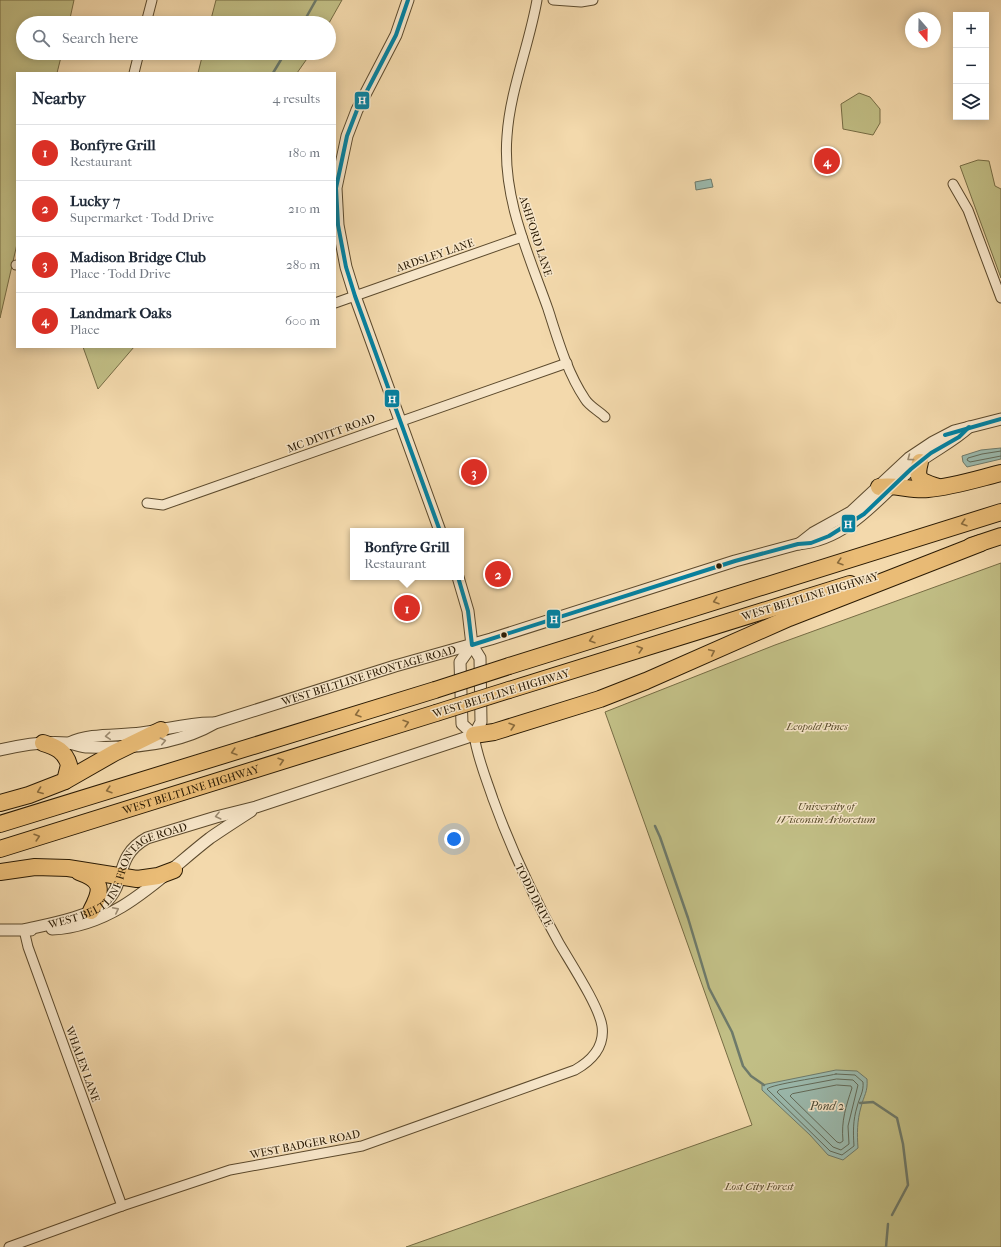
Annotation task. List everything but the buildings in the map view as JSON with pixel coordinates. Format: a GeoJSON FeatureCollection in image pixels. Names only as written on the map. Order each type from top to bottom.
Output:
{"type":"FeatureCollection","features":[{"type":"Feature","properties":{"kind":"highway"},"geometry":{"type":"LineString","coordinates":[[920,462],[917,473],[922,481],[940,487]]}},
{"type":"Feature","properties":{"kind":"highway"},"geometry":{"type":"LineString","coordinates":[[886,486],[928,489],[1001,473]]}},
{"type":"Feature","properties":{"kind":"highway","name":"WEST BELTLINE HIGHWAY"},"geometry":{"type":"LineString","coordinates":[[0,824],[435,690],[1001,512]]}},
{"type":"Feature","properties":{"kind":"highway","name":"WEST BELTLINE HIGHWAY"},"geometry":{"type":"LineString","coordinates":[[0,849],[1001,536]]}},
{"type":"Feature","properties":{"kind":"highway"},"geometry":{"type":"LineString","coordinates":[[474,735],[501,730],[600,699],[634,686],[776,623],[981,543]]}},
{"type":"Feature","properties":{"kind":"highway"},"geometry":{"type":"LineString","coordinates":[[0,803],[29,795],[65,781],[161,730]]}},
{"type":"Feature","properties":{"kind":"highway"},"geometry":{"type":"LineString","coordinates":[[43,743],[55,747],[65,755],[70,765],[65,781]]}},
{"type":"Feature","properties":{"kind":"highway"},"geometry":{"type":"LineString","coordinates":[[0,872],[35,867],[68,868],[120,875],[137,879],[147,878],[174,870]]}},
{"type":"Feature","properties":{"kind":"highway"},"geometry":{"type":"LineString","coordinates":[[68,868],[88,875],[96,881],[100,888],[99,896],[91,911]]}},
{"type":"Feature","properties":{"kind":"street"},"geometry":{"type":"LineString","coordinates":[[148,16],[152,0]]}},
{"type":"Feature","properties":{"kind":"street"},"geometry":{"type":"LineString","coordinates":[[336,184],[347,136],[357,110],[396,35],[408,0]]}},
{"type":"Feature","properties":{"kind":"street","name":"ASHFORD LANE"},"geometry":{"type":"LineString","coordinates":[[537,0],[532,27],[510,111],[506,162],[509,186],[514,212],[522,237],[567,364],[586,401],[605,417]]}},
{"type":"Feature","properties":{"kind":"street"},"geometry":{"type":"LineString","coordinates":[[553,0],[581,2],[593,0]]}},
{"type":"Feature","properties":{"kind":"street"},"geometry":{"type":"LineString","coordinates":[[134,72],[137,60]]}},
{"type":"Feature","properties":{"kind":"street"},"geometry":{"type":"LineString","coordinates":[[953,184],[968,210],[1001,298]]}},
{"type":"Feature","properties":{"kind":"street"},"geometry":{"type":"LineString","coordinates":[[336,200],[338,225],[346,266],[355,296],[439,528]]}},
{"type":"Feature","properties":{"kind":"street","name":"ARDSLEY LANE"},"geometry":{"type":"LineString","coordinates":[[336,303],[522,237]]}},
{"type":"Feature","properties":{"kind":"street","name":"MC DIVITT ROAD"},"geometry":{"type":"LineString","coordinates":[[147,503],[163,505],[567,364]]}},
{"type":"Feature","properties":{"kind":"street","name":"WEST BELTLINE FRONTAGE ROAD"},"geometry":{"type":"LineString","coordinates":[[0,750],[43,743],[69,743],[79,747],[125,748],[143,746],[180,738],[201,731],[215,723],[735,561],[798,544],[811,543],[842,529],[864,514],[909,458],[933,442],[954,431],[1001,419]]}},
{"type":"Feature","properties":{"kind":"street","name":"WEST BELTLINE FRONTAGE ROAD"},"geometry":{"type":"LineString","coordinates":[[798,544],[813,533],[851,512],[920,462],[959,437],[969,427]]}},
{"type":"Feature","properties":{"kind":"street"},"geometry":{"type":"LineString","coordinates":[[459,580],[468,611],[472,644],[480,658],[481,722],[474,735]]}},
{"type":"Feature","properties":{"kind":"street","name":"TODD DRIVE"},"geometry":{"type":"LineString","coordinates":[[472,644],[460,662],[462,724],[474,735],[479,758],[516,859],[535,899],[586,990],[602,1025],[602,1036],[598,1050]]}},
{"type":"Feature","properties":{"kind":"street","name":"WEST BELTLINE FRONTAGE ROAD"},"geometry":{"type":"LineString","coordinates":[[69,743],[79,738],[161,730],[199,722],[215,723]]}},
{"type":"Feature","properties":{"kind":"street","name":"WEST BELTLINE FRONTAGE ROAD"},"geometry":{"type":"LineString","coordinates":[[24,930],[91,911],[105,903],[114,891],[129,851],[138,843],[147,838],[216,817],[256,807],[474,735]]}},
{"type":"Feature","properties":{"kind":"street","name":"WEST BELTLINE FRONTAGE ROAD"},"geometry":{"type":"LineString","coordinates":[[0,930],[58,929],[84,923],[106,915],[127,904],[174,870],[211,838],[256,807]]}},
{"type":"Feature","properties":{"kind":"street","name":"WHALEN LANE"},"geometry":{"type":"LineString","coordinates":[[24,930],[28,947],[122,1206]]}},
{"type":"Feature","properties":{"kind":"street","name":"WEST BADGER ROAD"},"geometry":{"type":"LineString","coordinates":[[9,1247],[122,1206],[230,1170],[362,1146],[575,1070],[588,1062],[598,1050]]}},
{"type":"Feature","properties":{"kind":"green space"},"geometry":{"type":"Polygon","coordinates":[[[0,0],[74,0],[71,16],[16,16],[16,60],[60,60],[57,72],[16,72],[16,248],[0,318],[0,0]]]}},
{"type":"Feature","properties":{"kind":"green space"},"geometry":{"type":"Polygon","coordinates":[[[216,0],[342,0],[333,16],[212,16],[216,0]]]}},
{"type":"Feature","properties":{"kind":"green space"},"geometry":{"type":"Polygon","coordinates":[[[201,60],[306,60],[298,72],[198,72],[201,60]]]}},
{"type":"Feature","properties":{"kind":"green space"},"geometry":{"type":"Polygon","coordinates":[[[859,93],[870,97],[880,109],[880,123],[873,135],[843,129],[841,104],[859,93]]]}},
{"type":"Feature","properties":{"kind":"green space"},"geometry":{"type":"Polygon","coordinates":[[[978,160],[989,161],[995,186],[1001,189],[1001,278],[960,166],[978,160]]]}},
{"type":"Feature","properties":{"kind":"green space"},"geometry":{"type":"Polygon","coordinates":[[[83,348],[133,348],[98,389],[83,348]]]}},
{"type":"Feature","properties":{"kind":"green space","name":"University of Wisconsin Arboretum"},"geometry":{"type":"Polygon","coordinates":[[[1001,563],[1001,1247],[406,1247],[752,1125],[605,712],[775,645],[1001,563]]]}},
{"type":"Feature","properties":{"kind":"water"},"geometry":{"type":"Polygon","coordinates":[[[711,179],[713,187],[696,190],[695,182],[711,179]]]}},
{"type":"Feature","properties":{"kind":"water"},"geometry":{"type":"Polygon","coordinates":[[[1001,448],[1001,459],[967,467],[963,462],[962,456],[981,450],[1001,448]]]}},
{"type":"Feature","properties":{"kind":"water","name":"Pond 2"},"geometry":{"type":"Polygon","coordinates":[[[836,1070],[857,1071],[867,1079],[866,1090],[858,1122],[858,1148],[843,1160],[828,1155],[810,1135],[762,1090],[762,1085],[836,1070]]]}},
{"type":"Feature","properties":{"kind":"waterway"},"geometry":{"type":"LineString","coordinates":[[307,16],[316,0]]}},
{"type":"Feature","properties":{"kind":"waterway"},"geometry":{"type":"LineString","coordinates":[[274,72],[281,60]]}},
{"type":"Feature","properties":{"kind":"waterway"},"geometry":{"type":"LineString","coordinates":[[655,826],[688,918],[709,988],[732,1032],[743,1066],[751,1076],[764,1085]]}},
{"type":"Feature","properties":{"kind":"waterway"},"geometry":{"type":"LineString","coordinates":[[860,1103],[873,1102],[897,1118],[903,1144],[908,1185],[892,1215]]}},
{"type":"Feature","properties":{"kind":"waterway"},"geometry":{"type":"LineString","coordinates":[[886,1247],[888,1224]]}},
{"type":"Feature","properties":{"kind":"transit line","name":"H"},"geometry":{"type":"LineString","coordinates":[[336,188],[347,136],[357,110],[396,35],[408,0]]}},
{"type":"Feature","properties":{"kind":"transit line","name":"H"},"geometry":{"type":"LineString","coordinates":[[336,188],[338,225],[346,267],[355,296],[439,528]]}},
{"type":"Feature","properties":{"kind":"transit line","name":"H"},"geometry":{"type":"LineString","coordinates":[[945,435],[1001,419]]}},
{"type":"Feature","properties":{"kind":"transit line","name":"H"},"geometry":{"type":"LineString","coordinates":[[459,580],[468,611],[472,645],[735,561],[798,544],[811,543],[829,536],[864,514],[911,469],[931,453],[959,437],[969,427]]}},
{"type":"Feature","properties":{"kind":"place","name":"Landmark Oaks"},"geometry":{"type":"Point","coordinates":[827,161]}},
{"type":"Feature","properties":{"kind":"place","name":"Madison Bridge Club"},"geometry":{"type":"Point","coordinates":[474,472]}},
{"type":"Feature","properties":{"kind":"place","name":"Lucky 7"},"geometry":{"type":"Point","coordinates":[498,574]}},
{"type":"Feature","properties":{"kind":"place","name":"Bonfyre Grill"},"geometry":{"type":"Point","coordinates":[407,608]}},
{"type":"Feature","properties":{"kind":"park label","name":"Leopold Pines"},"geometry":{"type":"Point","coordinates":[817,726]}},
{"type":"Feature","properties":{"kind":"park label","name":"Lost City Forest"},"geometry":{"type":"Point","coordinates":[759,1186]}}]}
